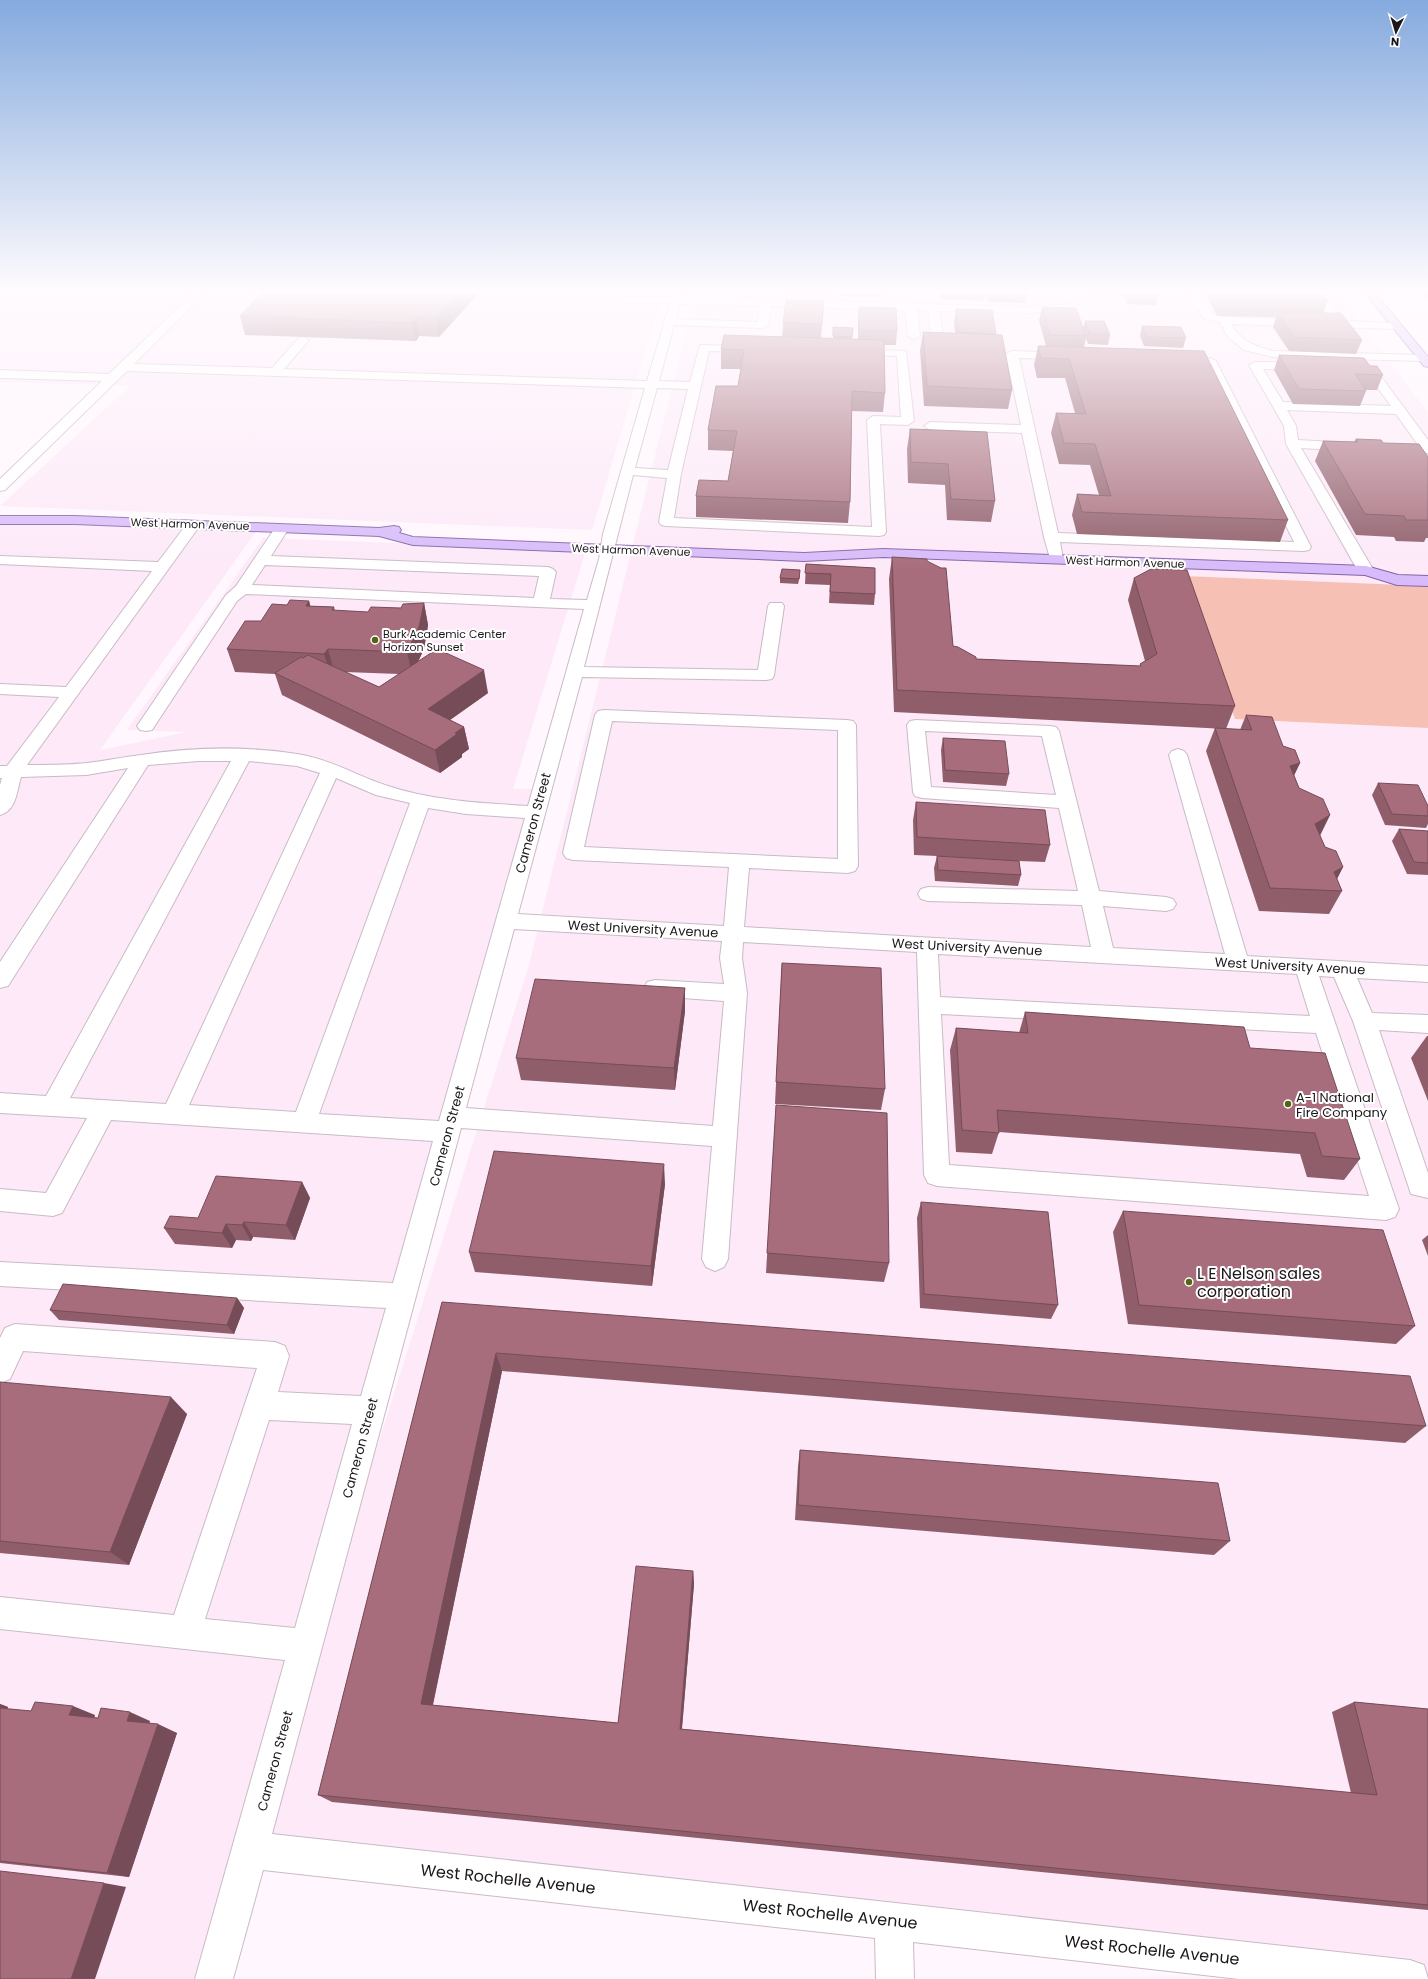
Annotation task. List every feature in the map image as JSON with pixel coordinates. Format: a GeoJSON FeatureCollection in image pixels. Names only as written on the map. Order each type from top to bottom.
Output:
{"type":"FeatureCollection","features":[{"type":"Feature","properties":{"kind":"main road","name":"West Harmon Avenue"},"geometry":{"type":"LineString","coordinates":[[0,520],[75,520],[379,532],[414,528]]}},
{"type":"Feature","properties":{"kind":"main road","name":"West Harmon Avenue"},"geometry":{"type":"LineString","coordinates":[[379,532],[413,541],[610,538],[804,557],[884,553],[1056,559],[1366,571],[1397,580],[1428,581]]}},
{"type":"Feature","properties":{"kind":"main road","name":"West Harmon Avenue"},"geometry":{"type":"LineString","coordinates":[[805,543],[884,553]]}},
{"type":"Feature","properties":{"kind":"main road","name":"West Harmon Avenue"},"geometry":{"type":"LineString","coordinates":[[1366,571],[1388,566],[1428,568]]}},
{"type":"Feature","properties":{"kind":"street"},"geometry":{"type":"LineString","coordinates":[[0,486],[104,385]]}},
{"type":"Feature","properties":{"kind":"street","name":"Cameron Street"},"geometry":{"type":"LineString","coordinates":[[214,1979],[593,605],[627,471],[653,385]]}},
{"type":"Feature","properties":{"kind":"street"},"geometry":{"type":"LineString","coordinates":[[681,385],[695,386],[674,474],[666,522],[879,532],[873,420],[908,421],[905,385]]}},
{"type":"Feature","properties":{"kind":"street"},"geometry":{"type":"LineString","coordinates":[[1019,385],[1056,559]]}},
{"type":"Feature","properties":{"kind":"street"},"geometry":{"type":"LineString","coordinates":[[1051,537],[1304,547],[1222,385]]}},
{"type":"Feature","properties":{"kind":"street"},"geometry":{"type":"LineString","coordinates":[[1266,385],[1290,426],[1292,444],[1366,571]]}},
{"type":"Feature","properties":{"kind":"street"},"geometry":{"type":"LineString","coordinates":[[1382,385],[1428,449]]}},
{"type":"Feature","properties":{"kind":"street"},"geometry":{"type":"LineString","coordinates":[[1278,406],[1399,410]]}},
{"type":"Feature","properties":{"kind":"street"},"geometry":{"type":"LineString","coordinates":[[930,426],[1028,429]]}},
{"type":"Feature","properties":{"kind":"street"},"geometry":{"type":"LineString","coordinates":[[1292,444],[1367,447]]}},
{"type":"Feature","properties":{"kind":"street"},"geometry":{"type":"LineString","coordinates":[[1412,449],[1428,449]]}},
{"type":"Feature","properties":{"kind":"street"},"geometry":{"type":"LineString","coordinates":[[627,471],[674,474]]}},
{"type":"Feature","properties":{"kind":"street"},"geometry":{"type":"LineString","coordinates":[[0,809],[4,804],[7,772],[71,692],[194,524]]}},
{"type":"Feature","properties":{"kind":"street"},"geometry":{"type":"LineString","coordinates":[[146,726],[231,598],[242,589],[282,528]]}},
{"type":"Feature","properties":{"kind":"street"},"geometry":{"type":"LineString","coordinates":[[0,560],[162,567]]}},
{"type":"Feature","properties":{"kind":"street"},"geometry":{"type":"LineString","coordinates":[[261,560],[548,572],[541,603]]}},
{"type":"Feature","properties":{"kind":"street"},"geometry":{"type":"LineString","coordinates":[[242,589],[593,605]]}},
{"type":"Feature","properties":{"kind":"street"},"geometry":{"type":"LineString","coordinates":[[574,672],[766,675],[776,606]]}},
{"type":"Feature","properties":{"kind":"street"},"geometry":{"type":"LineString","coordinates":[[0,689],[71,692]]}},
{"type":"Feature","properties":{"kind":"street"},"geometry":{"type":"LineString","coordinates":[[604,715],[847,725],[848,866],[740,861],[573,853],[604,715]]}},
{"type":"Feature","properties":{"kind":"street"},"geometry":{"type":"LineString","coordinates":[[1066,802],[922,792],[916,725],[1050,731],[1104,955]]}},
{"type":"Feature","properties":{"kind":"street"},"geometry":{"type":"LineString","coordinates":[[7,772],[86,769],[142,760],[199,755],[244,755],[298,760],[331,770],[383,791],[421,800],[466,808],[535,813]]}},
{"type":"Feature","properties":{"kind":"street"},"geometry":{"type":"LineString","coordinates":[[53,1106],[244,755]]}},
{"type":"Feature","properties":{"kind":"street"},"geometry":{"type":"LineString","coordinates":[[1178,755],[1238,963]]}},
{"type":"Feature","properties":{"kind":"street"},"geometry":{"type":"LineString","coordinates":[[0,980],[142,760]]}},
{"type":"Feature","properties":{"kind":"street"},"geometry":{"type":"LineString","coordinates":[[173,1114],[331,770]]}},
{"type":"Feature","properties":{"kind":"street"},"geometry":{"type":"LineString","coordinates":[[304,1123],[421,800]]}},
{"type":"Feature","properties":{"kind":"street"},"geometry":{"type":"LineString","coordinates":[[714,1259],[736,993],[731,958],[740,861]]}},
{"type":"Feature","properties":{"kind":"street"},"geometry":{"type":"LineString","coordinates":[[928,894],[1090,898],[1166,904]]}},
{"type":"Feature","properties":{"kind":"street","name":"West University Avenue"},"geometry":{"type":"LineString","coordinates":[[506,921],[1428,974]]}},
{"type":"Feature","properties":{"kind":"street"},"geometry":{"type":"LineString","coordinates":[[927,945],[937,1175],[1386,1209],[1305,966]]}},
{"type":"Feature","properties":{"kind":"street"},"geometry":{"type":"LineString","coordinates":[[1342,969],[1364,1021],[1420,1186],[1428,1187]]}},
{"type":"Feature","properties":{"kind":"street"},"geometry":{"type":"LineString","coordinates":[[634,986],[736,993]]}},
{"type":"Feature","properties":{"kind":"street"},"geometry":{"type":"LineString","coordinates":[[929,1005],[1325,1025]]}},
{"type":"Feature","properties":{"kind":"street"},"geometry":{"type":"LineString","coordinates":[[1364,1021],[1428,1024]]}},
{"type":"Feature","properties":{"kind":"street"},"geometry":{"type":"LineString","coordinates":[[0,1103],[304,1123],[450,1124],[725,1137]]}},
{"type":"Feature","properties":{"kind":"street"},"geometry":{"type":"LineString","coordinates":[[0,1200],[53,1205],[104,1110]]}},
{"type":"Feature","properties":{"kind":"street"},"geometry":{"type":"LineString","coordinates":[[0,1274],[402,1296]]}},
{"type":"Feature","properties":{"kind":"street"},"geometry":{"type":"LineString","coordinates":[[0,1369],[15,1337],[274,1356],[184,1633]]}},
{"type":"Feature","properties":{"kind":"street"},"geometry":{"type":"LineString","coordinates":[[259,1405],[370,1411]]}},
{"type":"Feature","properties":{"kind":"street"},"geometry":{"type":"LineString","coordinates":[[0,1613],[306,1646]]}},
{"type":"Feature","properties":{"kind":"street","name":"West Rochelle Avenue"},"geometry":{"type":"LineString","coordinates":[[250,1850],[1406,1979]]}},
{"type":"Feature","properties":{"kind":"street"},"geometry":{"type":"LineString","coordinates":[[894,1922],[895,1979]]}},
{"type":"Feature","properties":{"kind":"shaded area"},"geometry":{"type":"Polygon","coordinates":[[[109,385],[635,385],[592,530],[0,506],[130,386],[109,385]]]}},
{"type":"Feature","properties":{"kind":"shaded area"},"geometry":{"type":"Polygon","coordinates":[[[672,385],[1408,385],[1428,412],[1428,586],[1184,576],[1235,719],[1428,728],[1428,1979],[250,1850],[214,1979],[0,1979],[0,515],[260,526],[100,750],[187,732],[127,730],[263,538],[586,550],[513,789],[542,789],[255,1835],[529,965],[672,385]]]}},
{"type":"Feature","properties":{"kind":"shaded area"},"geometry":{"type":"Polygon","coordinates":[[[1184,576],[1428,586],[1428,728],[1235,719],[1184,576]]]}},
{"type":"Feature","properties":{"kind":"building"},"geometry":{"type":"Polygon","coordinates":[[[885,385],[885,393],[852,391],[850,502],[696,496],[699,480],[728,481],[737,431],[708,430],[716,386],[885,385]]]}},
{"type":"Feature","properties":{"kind":"building"},"geometry":{"type":"Polygon","coordinates":[[[1011,385],[1012,390],[927,386],[1011,385]]]}},
{"type":"Feature","properties":{"kind":"building"},"geometry":{"type":"Polygon","coordinates":[[[1077,385],[1221,385],[1288,520],[1082,512],[1077,494],[1111,496],[1095,444],[1064,443],[1056,413],[1086,414],[1077,385]]]}},
{"type":"Feature","properties":{"kind":"building"},"geometry":{"type":"Polygon","coordinates":[[[1297,385],[1362,385],[1366,391],[1299,389],[1297,385]]]}},
{"type":"Feature","properties":{"kind":"building"},"geometry":{"type":"Polygon","coordinates":[[[910,429],[987,432],[995,501],[951,499],[948,464],[911,462],[910,429]]]}},
{"type":"Feature","properties":{"kind":"building"},"geometry":{"type":"Polygon","coordinates":[[[1356,439],[1381,440],[1383,443],[1419,444],[1428,457],[1428,520],[1406,520],[1404,516],[1365,514],[1323,441],[1358,442],[1356,439]]]}},
{"type":"Feature","properties":{"kind":"building"},"geometry":{"type":"Polygon","coordinates":[[[892,557],[927,559],[927,561],[941,568],[946,568],[953,646],[958,647],[976,657],[976,659],[1141,666],[1140,664],[1157,654],[1134,578],[1151,569],[1187,570],[1235,706],[897,690],[892,557]]]}},
{"type":"Feature","properties":{"kind":"building"},"geometry":{"type":"Polygon","coordinates":[[[806,564],[875,568],[875,594],[830,592],[831,574],[805,573],[806,564]]]}},
{"type":"Feature","properties":{"kind":"building"},"geometry":{"type":"Polygon","coordinates":[[[782,569],[800,570],[799,579],[780,578],[782,569]]]}},
{"type":"Feature","properties":{"kind":"building"},"geometry":{"type":"Polygon","coordinates":[[[290,600],[309,601],[306,606],[334,607],[332,610],[368,612],[371,607],[401,608],[403,604],[424,603],[419,627],[407,652],[328,649],[324,654],[227,649],[245,621],[261,621],[272,604],[287,605],[290,600]]]}},
{"type":"Feature","properties":{"kind":"building"},"geometry":{"type":"Polygon","coordinates":[[[437,649],[484,670],[428,709],[464,727],[435,750],[275,673],[301,657],[303,658],[308,655],[379,687],[437,649]]]}},
{"type":"Feature","properties":{"kind":"building"},"geometry":{"type":"Polygon","coordinates":[[[1246,715],[1272,717],[1283,746],[1295,750],[1300,763],[1290,766],[1299,788],[1323,799],[1330,815],[1315,824],[1325,847],[1336,851],[1343,867],[1334,872],[1342,891],[1270,888],[1215,728],[1252,730],[1246,715]]]}},
{"type":"Feature","properties":{"kind":"building"},"geometry":{"type":"Polygon","coordinates":[[[943,738],[1005,741],[1009,774],[945,770],[943,738]]]}},
{"type":"Feature","properties":{"kind":"building"},"geometry":{"type":"Polygon","coordinates":[[[1378,783],[1418,785],[1428,806],[1428,816],[1392,814],[1378,783]]]}},
{"type":"Feature","properties":{"kind":"building"},"geometry":{"type":"Polygon","coordinates":[[[916,802],[1045,810],[1050,845],[917,837],[916,802]]]}},
{"type":"Feature","properties":{"kind":"building"},"geometry":{"type":"Polygon","coordinates":[[[1399,829],[1428,831],[1428,863],[1414,862],[1399,829]]]}},
{"type":"Feature","properties":{"kind":"building"},"geometry":{"type":"Polygon","coordinates":[[[937,856],[1019,861],[1021,875],[938,870],[937,856]]]}},
{"type":"Feature","properties":{"kind":"building"},"geometry":{"type":"Polygon","coordinates":[[[782,963],[881,968],[885,1089],[776,1082],[782,963]]]}},
{"type":"Feature","properties":{"kind":"building"},"geometry":{"type":"Polygon","coordinates":[[[535,979],[685,988],[674,1068],[516,1058],[535,979]]]}},
{"type":"Feature","properties":{"kind":"building"},"geometry":{"type":"Polygon","coordinates":[[[1025,1012],[1244,1027],[1250,1048],[1325,1053],[1360,1159],[1322,1156],[1315,1133],[997,1110],[999,1133],[962,1130],[956,1028],[1028,1033],[1025,1012]]]}},
{"type":"Feature","properties":{"kind":"building"},"geometry":{"type":"Polygon","coordinates":[[[776,1105],[887,1113],[889,1263],[767,1253],[776,1105]]]}},
{"type":"Feature","properties":{"kind":"building"},"geometry":{"type":"Polygon","coordinates":[[[494,1151],[664,1164],[651,1266],[469,1252],[494,1151]]]}},
{"type":"Feature","properties":{"kind":"building"},"geometry":{"type":"Polygon","coordinates":[[[216,1176],[302,1182],[286,1225],[244,1222],[242,1225],[226,1224],[222,1233],[164,1228],[170,1216],[198,1218],[216,1176]]]}},
{"type":"Feature","properties":{"kind":"building"},"geometry":{"type":"Polygon","coordinates":[[[921,1202],[1048,1212],[1058,1305],[924,1294],[921,1202]]]}},
{"type":"Feature","properties":{"kind":"building"},"geometry":{"type":"Polygon","coordinates":[[[1123,1211],[1383,1230],[1415,1326],[1139,1305],[1123,1211]]]}},
{"type":"Feature","properties":{"kind":"building"},"geometry":{"type":"Polygon","coordinates":[[[63,1284],[237,1298],[227,1325],[50,1310],[63,1284]]]}},
{"type":"Feature","properties":{"kind":"building"},"geometry":{"type":"Polygon","coordinates":[[[442,1302],[1410,1376],[1426,1426],[496,1353],[421,1704],[618,1723],[636,1566],[693,1571],[680,1729],[1377,1795],[1354,1702],[1428,1709],[1428,1905],[318,1795],[442,1302]]]}},
{"type":"Feature","properties":{"kind":"building"},"geometry":{"type":"Polygon","coordinates":[[[0,1382],[171,1397],[110,1552],[0,1541],[0,1382]]]}},
{"type":"Feature","properties":{"kind":"building"},"geometry":{"type":"Polygon","coordinates":[[[800,1450],[1218,1483],[1230,1541],[798,1505],[800,1450]]]}},
{"type":"Feature","properties":{"kind":"building"},"geometry":{"type":"Polygon","coordinates":[[[35,1702],[73,1706],[69,1715],[98,1718],[101,1708],[130,1712],[127,1721],[158,1724],[107,1873],[0,1861],[0,1708],[31,1711],[35,1702]]]}},
{"type":"Feature","properties":{"kind":"building"},"geometry":{"type":"Polygon","coordinates":[[[0,1871],[104,1883],[71,1979],[0,1979],[0,1871]]]}},
{"type":"Feature","properties":{"kind":"place","name":"Burk Academic Center Horizon Sunset"},"geometry":{"type":"Point","coordinates":[375,640]}},
{"type":"Feature","properties":{"kind":"place","name":"A-1 National Fire Company"},"geometry":{"type":"Point","coordinates":[1288,1104]}},
{"type":"Feature","properties":{"kind":"place","name":"L E Nelson sales corporation"},"geometry":{"type":"Point","coordinates":[1189,1282]}}]}
